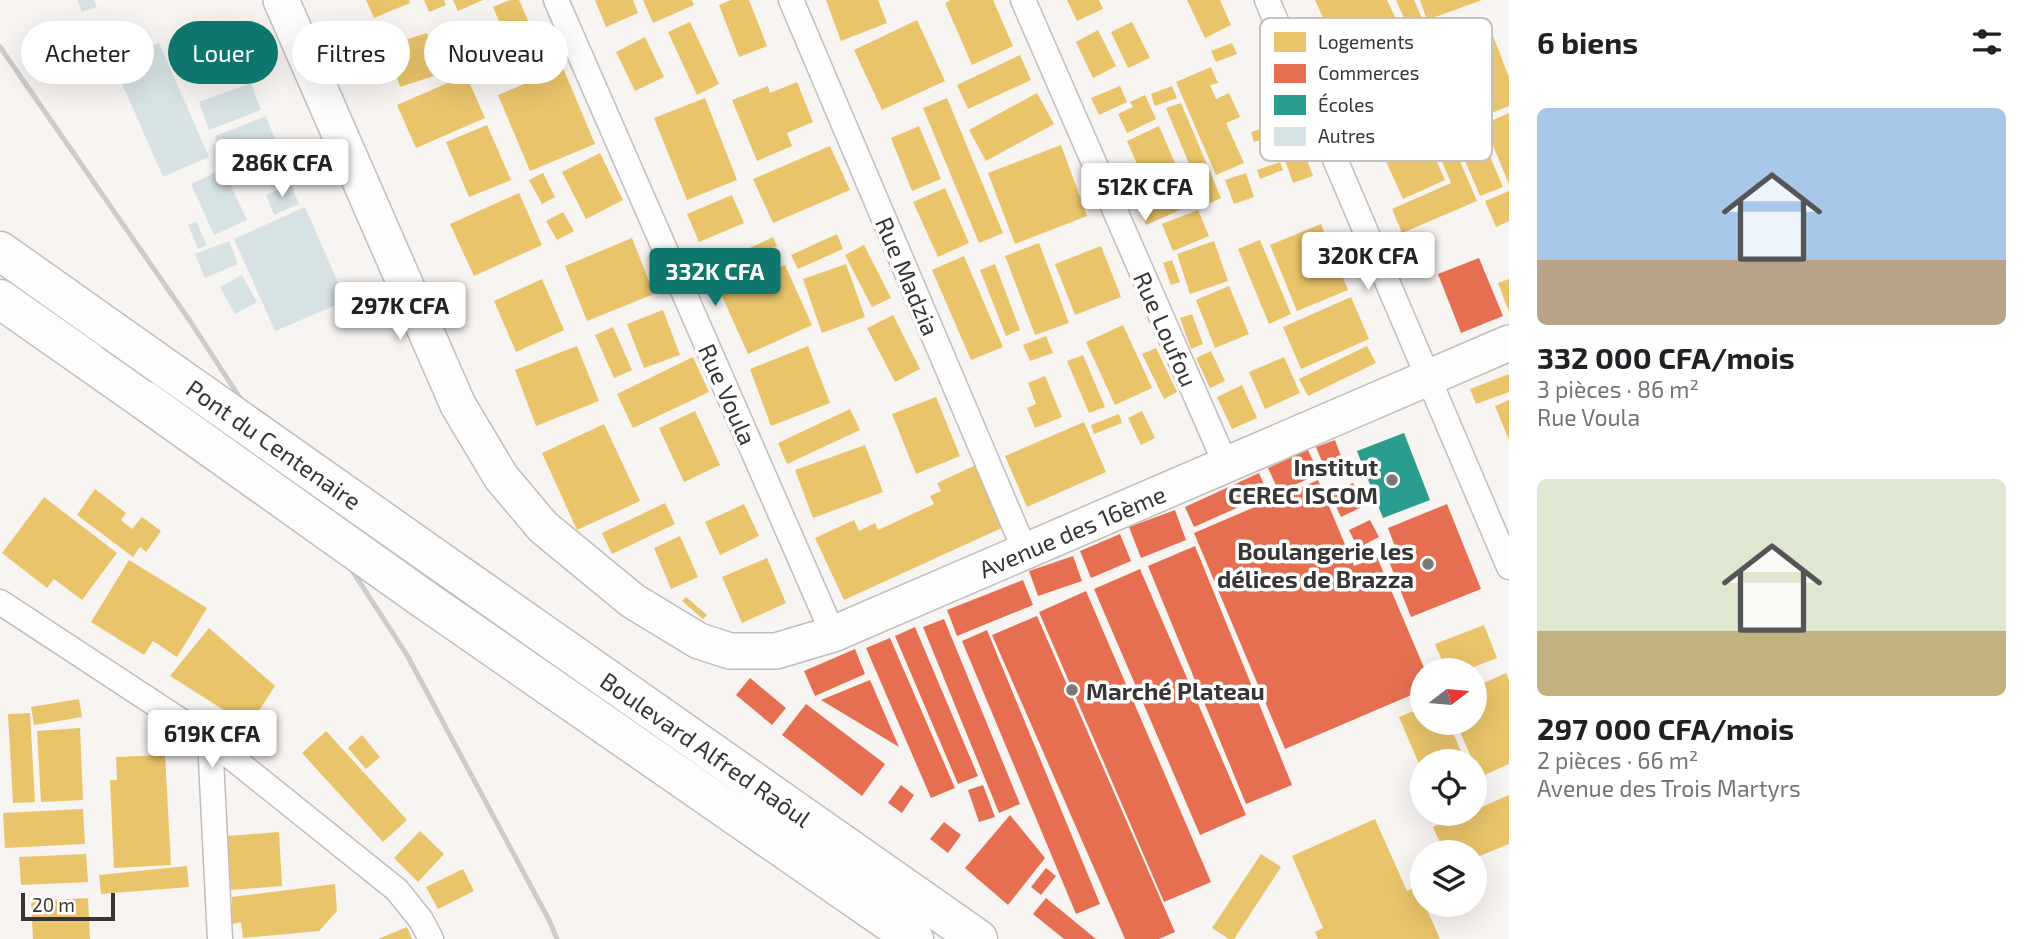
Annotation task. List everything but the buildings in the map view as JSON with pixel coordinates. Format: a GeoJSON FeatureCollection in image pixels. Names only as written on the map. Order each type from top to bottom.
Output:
{"type":"FeatureCollection","features":[{"type":"Feature","properties":{"kind":"main road","name":"Avenue des 16ème"},"geometry":{"type":"LineString","coordinates":[[281,0],[458,405],[501,477],[543,527],[634,601],[699,641],[730,651],[776,652],[833,634],[1509,343]]}},
{"type":"Feature","properties":{"kind":"main road","name":"Pont du Centenaire"},"geometry":{"type":"LineString","coordinates":[[0,251],[435,558]]}},
{"type":"Feature","properties":{"kind":"main road","name":"Pont du Centenaire"},"geometry":{"type":"LineString","coordinates":[[0,299],[425,600]]}},
{"type":"Feature","properties":{"kind":"main road","name":"Boulevard Alfred Raôul"},"geometry":{"type":"LineString","coordinates":[[435,558],[978,939]]}},
{"type":"Feature","properties":{"kind":"main road","name":"Boulevard Alfred Raôul"},"geometry":{"type":"LineString","coordinates":[[425,600],[915,939]]}},
{"type":"Feature","properties":{"kind":"street","name":"Rue Voula"},"geometry":{"type":"LineString","coordinates":[[556,0],[833,634]]}},
{"type":"Feature","properties":{"kind":"street","name":"Rue Madzia"},"geometry":{"type":"LineString","coordinates":[[791,0],[1025,551]]}},
{"type":"Feature","properties":{"kind":"street","name":"Rue Loufou"},"geometry":{"type":"LineString","coordinates":[[1023,0],[1226,465]]}},
{"type":"Feature","properties":{"kind":"street"},"geometry":{"type":"LineString","coordinates":[[1267,0],[1275,18]]}},
{"type":"Feature","properties":{"kind":"street"},"geometry":{"type":"LineString","coordinates":[[1336,161],[1509,567]]}},
{"type":"Feature","properties":{"kind":"street"},"geometry":{"type":"LineString","coordinates":[[0,602],[210,740],[397,890],[421,920],[430,939]]}},
{"type":"Feature","properties":{"kind":"street"},"geometry":{"type":"LineString","coordinates":[[210,740],[220,939]]}},
{"type":"Feature","properties":{"kind":"railway"},"geometry":{"type":"LineString","coordinates":[[0,47],[190,321],[407,655],[557,939]]}},
{"type":"Feature","properties":{"kind":"place","name":"Institut CEREC ISCOM"},"geometry":{"type":"Point","coordinates":[1392,480]}},
{"type":"Feature","properties":{"kind":"place","name":"Boulangerie les délices de Brazza"},"geometry":{"type":"Point","coordinates":[1428,564]}},
{"type":"Feature","properties":{"kind":"place","name":"Marché Plateau"},"geometry":{"type":"Point","coordinates":[1072,690]}}]}
